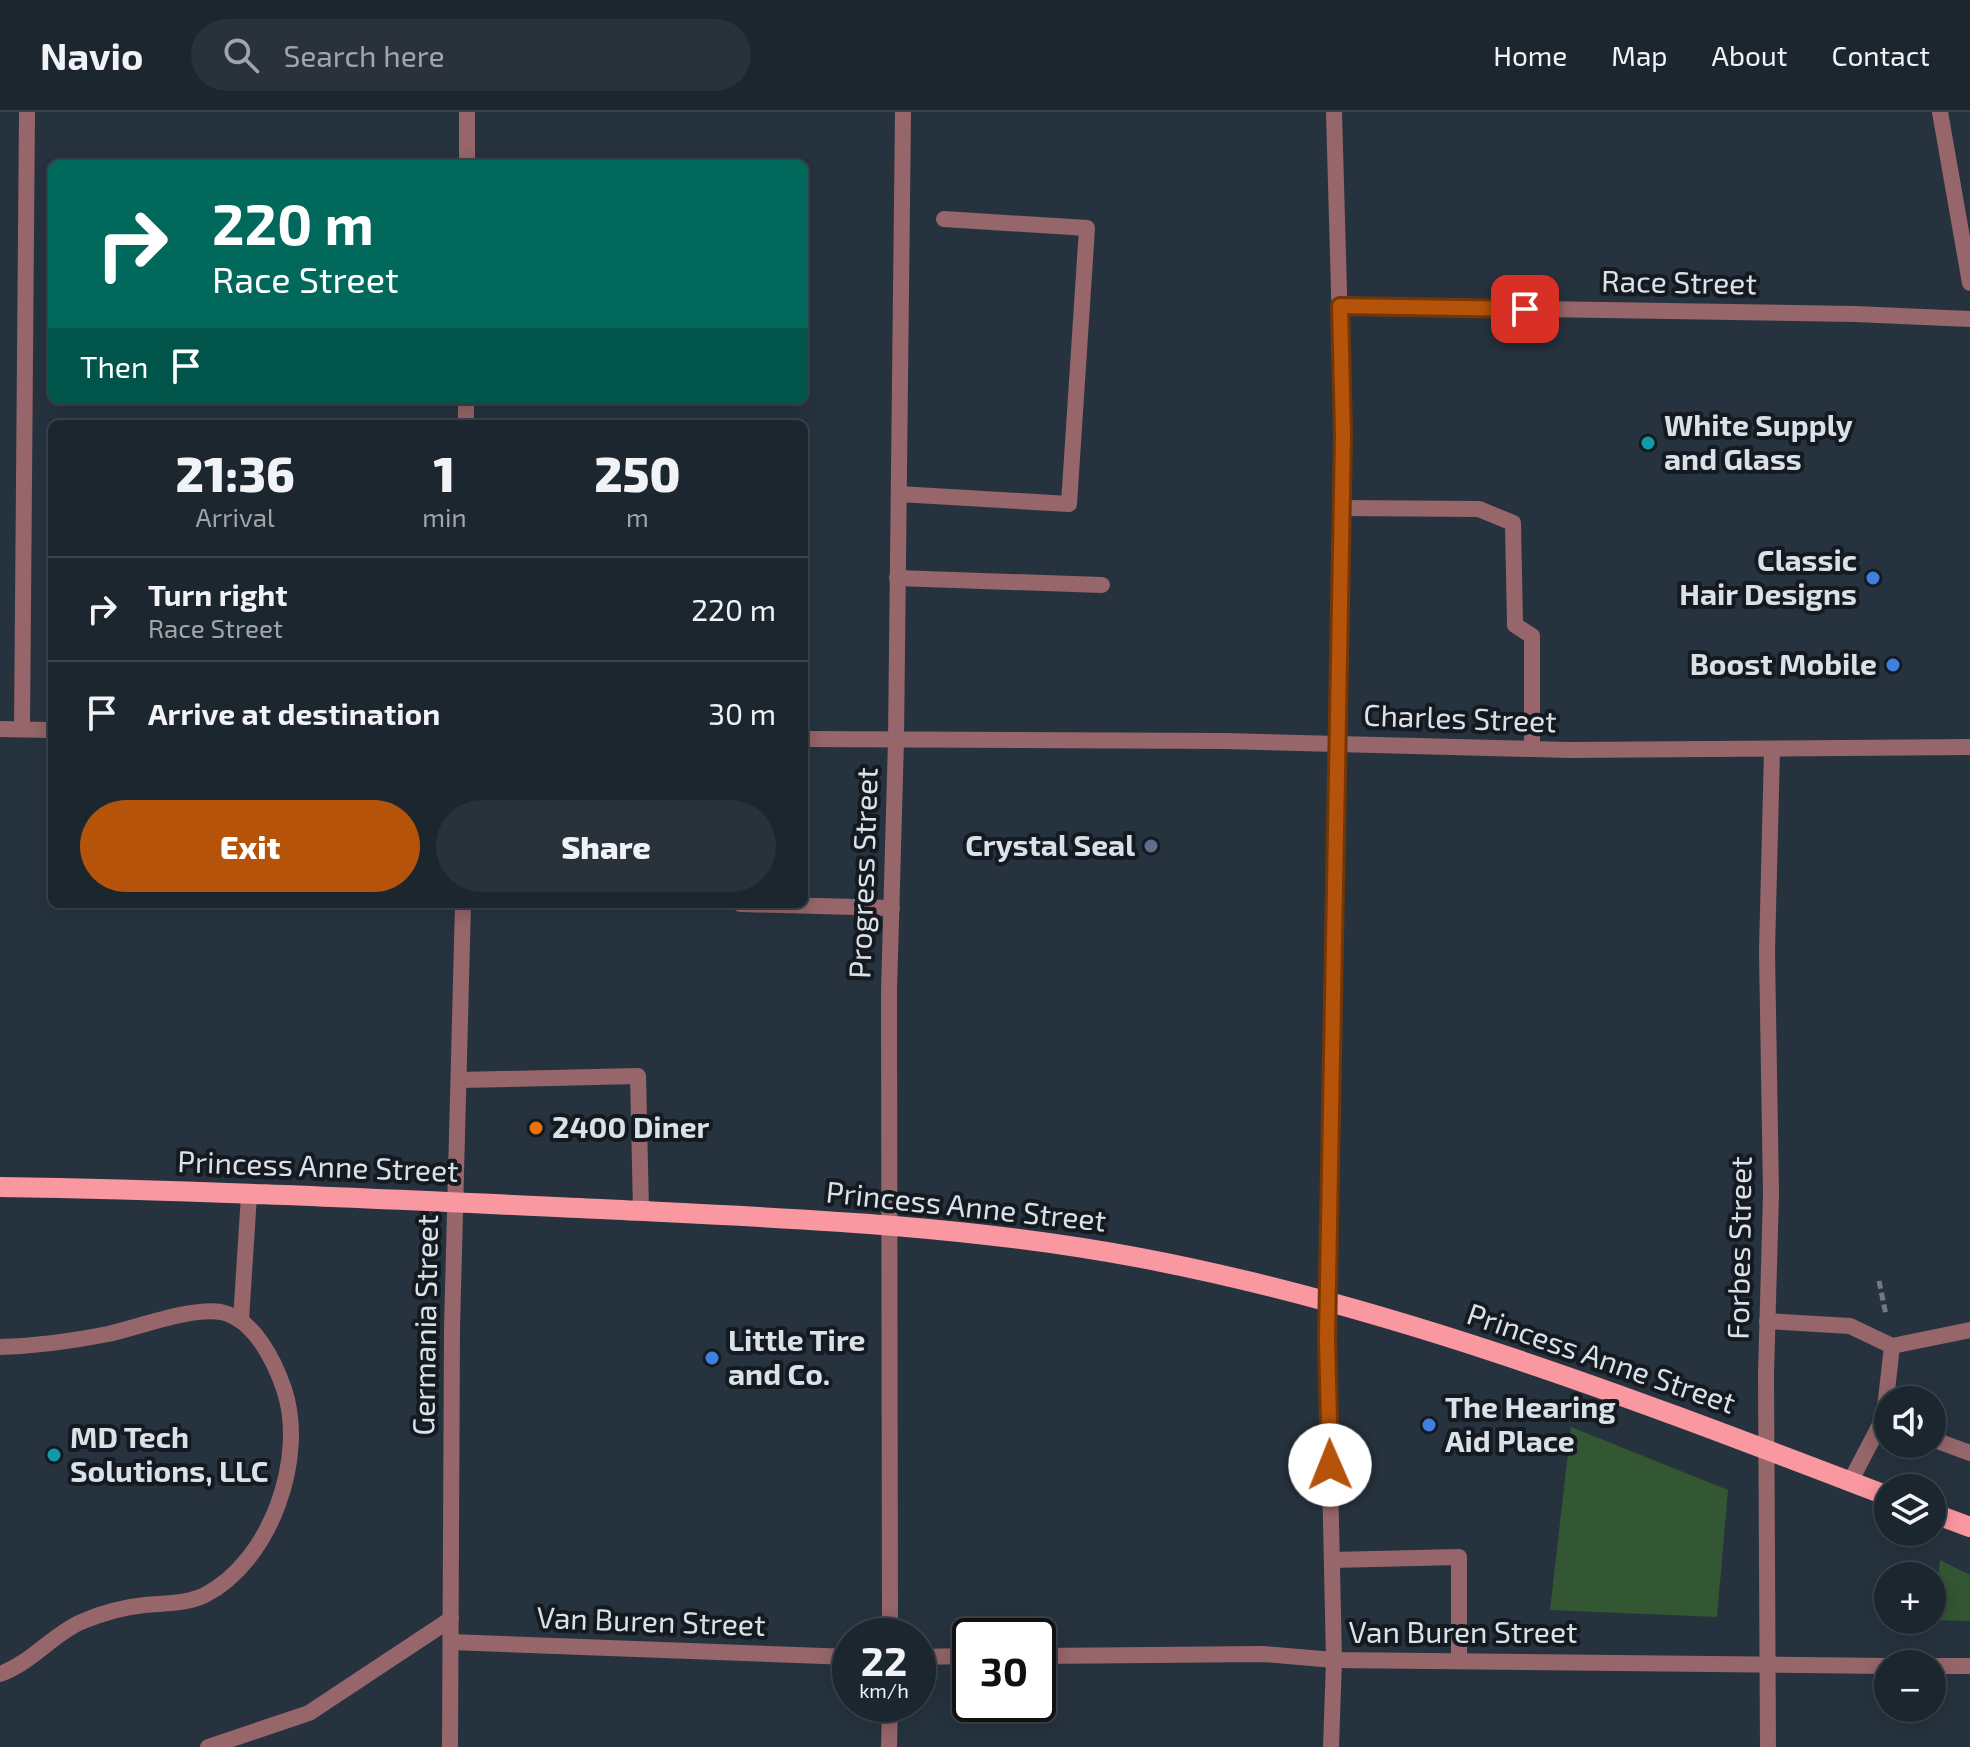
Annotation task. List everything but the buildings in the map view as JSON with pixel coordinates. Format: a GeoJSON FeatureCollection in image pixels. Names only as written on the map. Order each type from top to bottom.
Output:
{"type":"FeatureCollection","features":[{"type":"Feature","properties":{"kind":"main road","name":"Princess Anne Street"},"geometry":{"type":"LineString","coordinates":[[0,1187],[456,1202],[889,1224],[1008,1236],[1143,1258],[1329,1300],[1468,1343],[1874,1491]]}},
{"type":"Feature","properties":{"kind":"main road"},"geometry":{"type":"LineString","coordinates":[[1946,1518],[1970,1527]]}},
{"type":"Feature","properties":{"kind":"street"},"geometry":{"type":"LineString","coordinates":[[22,729],[27,112]]}},
{"type":"Feature","properties":{"kind":"street"},"geometry":{"type":"LineString","coordinates":[[467,112],[467,160]]}},
{"type":"Feature","properties":{"kind":"street","name":"Progress Street"},"geometry":{"type":"LineString","coordinates":[[890,1618],[889,1224],[903,112]]}},
{"type":"Feature","properties":{"kind":"street"},"geometry":{"type":"LineString","coordinates":[[1331,1747],[1334,1660],[1329,1300],[1342,508],[1334,112]]}},
{"type":"Feature","properties":{"kind":"street"},"geometry":{"type":"LineString","coordinates":[[1940,112],[1970,283]]}},
{"type":"Feature","properties":{"kind":"street"},"geometry":{"type":"LineString","coordinates":[[899,494],[1069,504],[1087,228],[944,219]]}},
{"type":"Feature","properties":{"kind":"street","name":"Race Street"},"geometry":{"type":"LineString","coordinates":[[1340,306],[1855,314],[1970,319]]}},
{"type":"Feature","properties":{"kind":"street"},"geometry":{"type":"LineString","coordinates":[[1342,508],[1479,509],[1513,523],[1515,625],[1532,636],[1532,749]]}},
{"type":"Feature","properties":{"kind":"street"},"geometry":{"type":"LineString","coordinates":[[897,578],[1102,585]]}},
{"type":"Feature","properties":{"kind":"street"},"geometry":{"type":"LineString","coordinates":[[0,729],[48,730]]}},
{"type":"Feature","properties":{"kind":"street","name":"Charles Street"},"geometry":{"type":"LineString","coordinates":[[808,739],[1772,751],[1970,747]]}},
{"type":"Feature","properties":{"kind":"street","name":"Forbes Street"},"geometry":{"type":"LineString","coordinates":[[1768,1747],[1766,1450],[1771,1194],[1767,951],[1772,751]]}},
{"type":"Feature","properties":{"kind":"street"},"geometry":{"type":"LineString","coordinates":[[808,906],[892,908]]}},
{"type":"Feature","properties":{"kind":"street","name":"Germania Street"},"geometry":{"type":"LineString","coordinates":[[450,1747],[456,1202],[463,908]]}},
{"type":"Feature","properties":{"kind":"street"},"geometry":{"type":"LineString","coordinates":[[460,1080],[638,1076],[641,1211]]}},
{"type":"Feature","properties":{"kind":"street"},"geometry":{"type":"LineString","coordinates":[[241,1320],[249,1195]]}},
{"type":"Feature","properties":{"kind":"street"},"geometry":{"type":"LineString","coordinates":[[0,1347],[105,1335],[200,1313],[221,1312],[241,1320],[263,1344],[282,1383],[291,1412],[293,1437],[287,1474],[272,1517],[229,1579],[203,1596],[173,1604],[111,1610],[77,1624],[30,1659],[0,1674]]}},
{"type":"Feature","properties":{"kind":"street"},"geometry":{"type":"LineString","coordinates":[[1767,1321],[1850,1326],[1892,1346],[1970,1330]]}},
{"type":"Feature","properties":{"kind":"street"},"geometry":{"type":"LineString","coordinates":[[1889,1386],[1892,1346]]}},
{"type":"Feature","properties":{"kind":"street"},"geometry":{"type":"LineString","coordinates":[[1850,1482],[1874,1439]]}},
{"type":"Feature","properties":{"kind":"street"},"geometry":{"type":"LineString","coordinates":[[1946,1444],[1970,1453]]}},
{"type":"Feature","properties":{"kind":"street"},"geometry":{"type":"LineString","coordinates":[[1332,1560],[1459,1557],[1459,1661]]}},
{"type":"Feature","properties":{"kind":"street"},"geometry":{"type":"LineString","coordinates":[[208,1747],[309,1713],[451,1619]]}},
{"type":"Feature","properties":{"kind":"street","name":"Van Buren Street"},"geometry":{"type":"LineString","coordinates":[[451,1642],[832,1656]]}},
{"type":"Feature","properties":{"kind":"street","name":"Van Buren Street"},"geometry":{"type":"LineString","coordinates":[[1056,1656],[1263,1654],[1334,1660],[1874,1666]]}},
{"type":"Feature","properties":{"kind":"street"},"geometry":{"type":"LineString","coordinates":[[1946,1666],[1970,1666]]}},
{"type":"Feature","properties":{"kind":"street"},"geometry":{"type":"LineString","coordinates":[[889,1747],[890,1722]]}},
{"type":"Feature","properties":{"kind":"green space"},"geometry":{"type":"Polygon","coordinates":[[[1571,1427],[1728,1490],[1717,1617],[1550,1610],[1571,1427]]]}},
{"type":"Feature","properties":{"kind":"green space"},"geometry":{"type":"Polygon","coordinates":[[[1946,1563],[1970,1575],[1970,1621],[1946,1620],[1946,1563]]]}},
{"type":"Feature","properties":{"kind":"place","name":"White Supply and Glass"},"geometry":{"type":"Point","coordinates":[1648,443]}},
{"type":"Feature","properties":{"kind":"place","name":"Classic Hair Designs"},"geometry":{"type":"Point","coordinates":[1873,578]}},
{"type":"Feature","properties":{"kind":"place","name":"Boost Mobile"},"geometry":{"type":"Point","coordinates":[1893,665]}},
{"type":"Feature","properties":{"kind":"place","name":"Crystal Seal"},"geometry":{"type":"Point","coordinates":[1151,846]}},
{"type":"Feature","properties":{"kind":"place","name":"2400 Diner"},"geometry":{"type":"Point","coordinates":[536,1128]}},
{"type":"Feature","properties":{"kind":"place","name":"Little Tire and Co."},"geometry":{"type":"Point","coordinates":[712,1358]}},
{"type":"Feature","properties":{"kind":"place","name":"The Hearing Aid Place"},"geometry":{"type":"Point","coordinates":[1429,1425]}},
{"type":"Feature","properties":{"kind":"place","name":"MD Tech Solutions, LLC"},"geometry":{"type":"Point","coordinates":[54,1455]}},
{"type":"Feature","properties":{"kind":"route"},"geometry":{"type":"LineString","coordinates":[[1330,1465],[1327,1338],[1343,435],[1340,306],[1525,309]]}}]}
